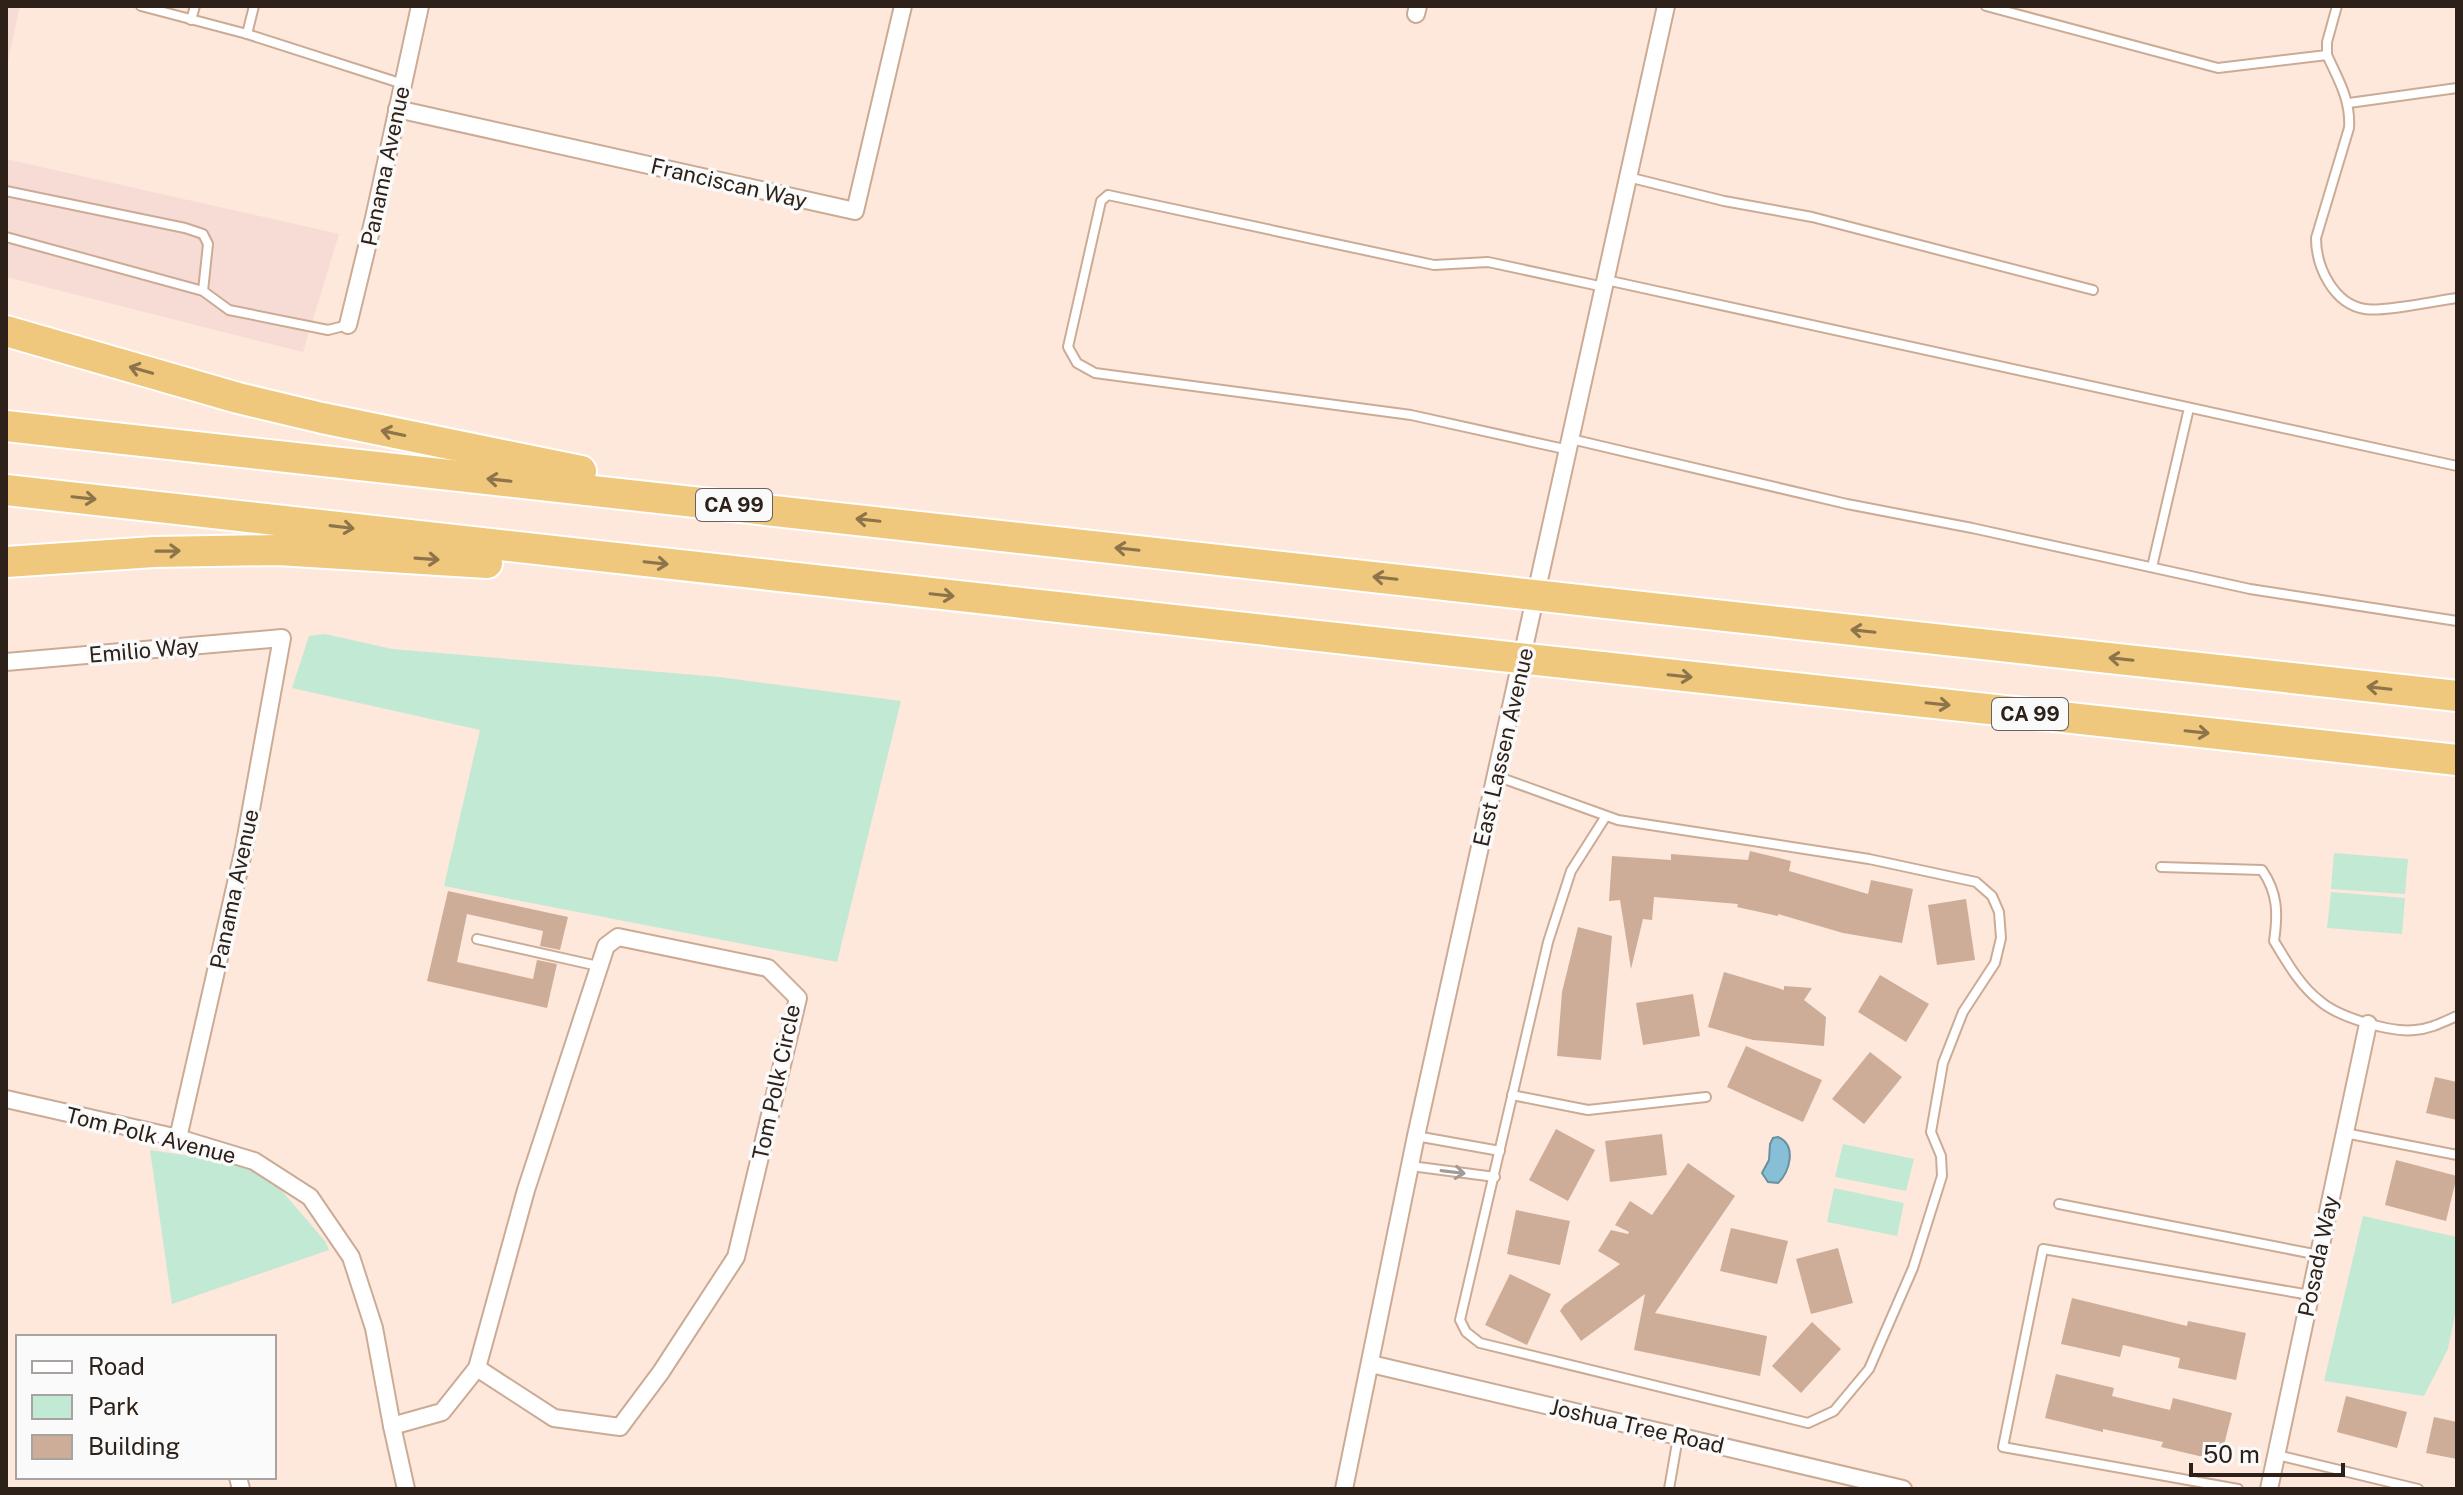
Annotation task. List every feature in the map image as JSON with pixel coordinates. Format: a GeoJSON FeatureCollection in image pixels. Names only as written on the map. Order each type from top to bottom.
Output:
{"type":"FeatureCollection","features":[{"type":"Feature","properties":{"kind":"highway"},"geometry":{"type":"LineString","coordinates":[[6,331],[266,405],[623,479],[716,503]]}},
{"type":"Feature","properties":{"kind":"highway","name":"CA 99"},"geometry":{"type":"LineString","coordinates":[[6,426],[2457,696]]}},
{"type":"Feature","properties":{"kind":"highway","name":"CA 99"},"geometry":{"type":"LineString","coordinates":[[6,490],[2457,760]]}},
{"type":"Feature","properties":{"kind":"highway"},"geometry":{"type":"LineString","coordinates":[[6,562],[154,552],[278,550],[566,568],[594,556]]}},
{"type":"Feature","properties":{"kind":"street","name":"Panama Avenue"},"geometry":{"type":"LineString","coordinates":[[348,325],[420,6]]}},
{"type":"Feature","properties":{"kind":"street","name":"Franciscan Way"},"geometry":{"type":"LineString","coordinates":[[397,109],[855,211],[903,6]]}},
{"type":"Feature","properties":{"kind":"street","name":"East Lassen Avenue"},"geometry":{"type":"LineString","coordinates":[[1344,1489],[1416,1136],[1666,6]]}},
{"type":"Feature","properties":{"kind":"street","name":"Panama Avenue"},"geometry":{"type":"LineString","coordinates":[[178,1138],[244,848],[282,638]]}},
{"type":"Feature","properties":{"kind":"street","name":"Emilio Way"},"geometry":{"type":"LineString","coordinates":[[6,662],[282,638]]}},
{"type":"Feature","properties":{"kind":"street","name":"Tom Polk Circle"},"geometry":{"type":"LineString","coordinates":[[392,1426],[442,1412],[477,1368],[526,1190],[606,946],[618,937],[641,940],[768,968],[798,998],[736,1257],[661,1372],[620,1427],[554,1418],[477,1368]]}},
{"type":"Feature","properties":{"kind":"street","name":"Posada Way"},"geometry":{"type":"LineString","coordinates":[[2269,1489],[2368,1024]]}},
{"type":"Feature","properties":{"kind":"street","name":"Tom Polk Avenue"},"geometry":{"type":"LineString","coordinates":[[6,1099],[178,1138],[254,1161],[310,1197],[351,1257],[374,1328],[406,1489]]}},
{"type":"Feature","properties":{"kind":"street","name":"Joshua Tree Road"},"geometry":{"type":"LineString","coordinates":[[1371,1364],[1903,1489]]}},
{"type":"Feature","properties":{"kind":"lane"},"geometry":{"type":"LineString","coordinates":[[141,6],[247,34],[403,84]]}},
{"type":"Feature","properties":{"kind":"lane"},"geometry":{"type":"LineString","coordinates":[[191,20],[195,6]]}},
{"type":"Feature","properties":{"kind":"lane"},"geometry":{"type":"LineString","coordinates":[[247,34],[254,6]]}},
{"type":"Feature","properties":{"kind":"lane"},"geometry":{"type":"LineString","coordinates":[[1986,6],[2218,68],[2327,55]]}},
{"type":"Feature","properties":{"kind":"lane"},"geometry":{"type":"LineString","coordinates":[[2337,6],[2327,42],[2327,55],[2349,103],[2349,128],[2316,238],[2316,250],[2323,271],[2345,300],[2366,309],[2457,298]]}},
{"type":"Feature","properties":{"kind":"lane"},"geometry":{"type":"LineString","coordinates":[[2349,103],[2457,88]]}},
{"type":"Feature","properties":{"kind":"lane"},"geometry":{"type":"LineString","coordinates":[[1628,177],[1724,201],[1812,217],[2093,290]]}},
{"type":"Feature","properties":{"kind":"lane"},"geometry":{"type":"LineString","coordinates":[[6,191],[203,234],[208,244],[203,291]]}},
{"type":"Feature","properties":{"kind":"lane"},"geometry":{"type":"LineString","coordinates":[[2457,466],[1605,284],[1488,262],[1434,265],[1108,195],[1101,201],[1068,347],[1077,363],[1095,373],[1411,415],[1570,444],[2250,589],[2457,621]]}},
{"type":"Feature","properties":{"kind":"lane"},"geometry":{"type":"LineString","coordinates":[[6,237],[203,291],[229,310],[328,330],[348,325]]}},
{"type":"Feature","properties":{"kind":"lane"},"geometry":{"type":"LineString","coordinates":[[2152,567],[2189,408]]}},
{"type":"Feature","properties":{"kind":"lane"},"geometry":{"type":"LineString","coordinates":[[1496,776],[1545,791],[1606,816],[1869,859],[1976,882],[1992,896],[1999,912],[2001,938],[1995,963],[1963,1012],[1943,1063],[1931,1132],[1941,1156],[1942,1176],[1913,1268],[1869,1369],[1834,1411],[1808,1423],[1480,1343],[1466,1332],[1460,1320],[1548,942],[1571,871],[1606,816]]}},
{"type":"Feature","properties":{"kind":"lane"},"geometry":{"type":"LineString","coordinates":[[2161,867],[2262,870],[2273,886],[2278,916],[2274,941],[2299,979],[2321,1003],[2368,1024],[2412,1031],[2432,1027],[2457,1016]]}},
{"type":"Feature","properties":{"kind":"lane"},"geometry":{"type":"LineString","coordinates":[[477,939],[598,966]]}},
{"type":"Feature","properties":{"kind":"lane"},"geometry":{"type":"LineString","coordinates":[[1512,1095],[1588,1110],[1706,1097]]}},
{"type":"Feature","properties":{"kind":"lane"},"geometry":{"type":"LineString","coordinates":[[2344,1133],[2457,1155]]}},
{"type":"Feature","properties":{"kind":"lane"},"geometry":{"type":"LineString","coordinates":[[1416,1136],[1500,1151]]}},
{"type":"Feature","properties":{"kind":"lane"},"geometry":{"type":"LineString","coordinates":[[1411,1166],[1495,1177]]}},
{"type":"Feature","properties":{"kind":"lane"},"geometry":{"type":"LineString","coordinates":[[2059,1204],[2319,1255]]}},
{"type":"Feature","properties":{"kind":"lane"},"geometry":{"type":"LineString","coordinates":[[2238,1489],[2003,1447],[2043,1249],[2310,1295]]}},
{"type":"Feature","properties":{"kind":"lane"},"geometry":{"type":"LineString","coordinates":[[1669,1489],[1679,1436]]}},
{"type":"Feature","properties":{"kind":"lane"},"geometry":{"type":"LineString","coordinates":[[2277,1455],[2418,1489]]}},
{"type":"Feature","properties":{"kind":"shaded area"},"geometry":{"type":"Polygon","coordinates":[[[6,6],[20,6],[8,61],[6,61],[6,6]]]}},
{"type":"Feature","properties":{"kind":"shaded area"},"geometry":{"type":"Polygon","coordinates":[[[6,159],[339,234],[303,352],[6,277],[6,159]]]}},
{"type":"Feature","properties":{"kind":"green space"},"geometry":{"type":"Polygon","coordinates":[[[325,634],[392,649],[719,677],[901,701],[837,962],[444,886],[480,730],[292,688],[309,636],[325,634]]]}},
{"type":"Feature","properties":{"kind":"green space"},"geometry":{"type":"Polygon","coordinates":[[[2334,853],[2408,859],[2405,894],[2331,889],[2334,853]]]}},
{"type":"Feature","properties":{"kind":"green space"},"geometry":{"type":"Polygon","coordinates":[[[2331,892],[2405,898],[2402,934],[2327,928],[2331,892]]]}},
{"type":"Feature","properties":{"kind":"green space"},"geometry":{"type":"Polygon","coordinates":[[[1843,1144],[1914,1159],[1906,1191],[1835,1177],[1843,1144]]]}},
{"type":"Feature","properties":{"kind":"green space"},"geometry":{"type":"Polygon","coordinates":[[[150,1150],[243,1164],[281,1190],[325,1241],[329,1250],[172,1304],[150,1150]]]}},
{"type":"Feature","properties":{"kind":"green space"},"geometry":{"type":"Polygon","coordinates":[[[1834,1188],[1904,1203],[1897,1236],[1827,1222],[1834,1188]]]}},
{"type":"Feature","properties":{"kind":"green space"},"geometry":{"type":"Polygon","coordinates":[[[2363,1216],[2457,1237],[2457,1304],[2448,1349],[2424,1396],[2324,1381],[2363,1216]]]}},
{"type":"Feature","properties":{"kind":"water"},"geometry":{"type":"Polygon","coordinates":[[[1778,1137],[1788,1146],[1790,1159],[1778,1183],[1768,1182],[1762,1173],[1769,1160],[1770,1144],[1773,1138],[1778,1137]]]}},
{"type":"Feature","properties":{"kind":"building"},"geometry":{"type":"Polygon","coordinates":[[[1750,851],[1791,861],[1789,871],[1868,894],[1871,880],[1913,889],[1902,943],[1843,933],[1778,914],[1737,907],[1738,904],[1654,897],[1652,920],[1643,919],[1631,969],[1620,900],[1609,901],[1612,856],[1671,860],[1671,854],[1748,860],[1750,851]]]}},
{"type":"Feature","properties":{"kind":"building"},"geometry":{"type":"Polygon","coordinates":[[[448,891],[568,917],[560,950],[540,946],[543,931],[467,914],[457,962],[533,979],[537,960],[557,964],[547,1008],[427,981],[448,891]]]}},
{"type":"Feature","properties":{"kind":"building"},"geometry":{"type":"Polygon","coordinates":[[[1966,899],[1975,960],[1937,965],[1928,905],[1966,899]]]}},
{"type":"Feature","properties":{"kind":"building"},"geometry":{"type":"Polygon","coordinates":[[[1578,927],[1612,936],[1601,1060],[1557,1056],[1562,992],[1578,927]]]}},
{"type":"Feature","properties":{"kind":"building"},"geometry":{"type":"Polygon","coordinates":[[[1724,972],[1784,990],[1784,986],[1812,988],[1804,1000],[1826,1017],[1824,1046],[1753,1040],[1708,1027],[1724,972]]]}},
{"type":"Feature","properties":{"kind":"building"},"geometry":{"type":"Polygon","coordinates":[[[1880,975],[1929,1004],[1906,1042],[1858,1012],[1880,975]]]}},
{"type":"Feature","properties":{"kind":"building"},"geometry":{"type":"Polygon","coordinates":[[[1693,994],[1700,1036],[1643,1045],[1636,1003],[1693,994]]]}},
{"type":"Feature","properties":{"kind":"building"},"geometry":{"type":"Polygon","coordinates":[[[1746,1046],[1822,1080],[1803,1122],[1727,1087],[1746,1046]]]}},
{"type":"Feature","properties":{"kind":"building"},"geometry":{"type":"Polygon","coordinates":[[[1870,1052],[1902,1077],[1864,1124],[1832,1099],[1870,1052]]]}},
{"type":"Feature","properties":{"kind":"building"},"geometry":{"type":"Polygon","coordinates":[[[2435,1077],[2457,1082],[2457,1120],[2426,1113],[2435,1077]]]}},
{"type":"Feature","properties":{"kind":"building"},"geometry":{"type":"Polygon","coordinates":[[[1556,1129],[1595,1150],[1568,1201],[1529,1180],[1556,1129]]]}},
{"type":"Feature","properties":{"kind":"building"},"geometry":{"type":"Polygon","coordinates":[[[1662,1134],[1667,1175],[1610,1182],[1605,1141],[1662,1134]]]}},
{"type":"Feature","properties":{"kind":"building"},"geometry":{"type":"Polygon","coordinates":[[[2396,1160],[2457,1176],[2446,1221],[2385,1205],[2396,1160]]]}},
{"type":"Feature","properties":{"kind":"building"},"geometry":{"type":"Polygon","coordinates":[[[1688,1163],[1735,1196],[1655,1313],[1767,1336],[1760,1376],[1634,1350],[1645,1294],[1581,1341],[1560,1311],[1620,1264],[1598,1251],[1611,1230],[1628,1234],[1615,1225],[1630,1201],[1652,1215],[1688,1163]]]}},
{"type":"Feature","properties":{"kind":"building"},"geometry":{"type":"Polygon","coordinates":[[[1516,1210],[1570,1221],[1560,1265],[1507,1254],[1516,1210]]]}},
{"type":"Feature","properties":{"kind":"building"},"geometry":{"type":"Polygon","coordinates":[[[1731,1228],[1788,1241],[1777,1284],[1720,1271],[1731,1228]]]}},
{"type":"Feature","properties":{"kind":"building"},"geometry":{"type":"Polygon","coordinates":[[[1838,1248],[1853,1303],[1811,1314],[1796,1259],[1838,1248]]]}},
{"type":"Feature","properties":{"kind":"building"},"geometry":{"type":"Polygon","coordinates":[[[1510,1274],[1551,1294],[1527,1345],[1485,1325],[1510,1274]]]}},
{"type":"Feature","properties":{"kind":"building"},"geometry":{"type":"Polygon","coordinates":[[[2072,1298],[2187,1326],[2188,1321],[2246,1333],[2236,1380],[2178,1368],[2180,1358],[2123,1345],[2120,1357],[2061,1344],[2072,1298]]]}},
{"type":"Feature","properties":{"kind":"building"},"geometry":{"type":"Polygon","coordinates":[[[1812,1322],[1841,1349],[1801,1393],[1772,1366],[1812,1322]]]}},
{"type":"Feature","properties":{"kind":"building"},"geometry":{"type":"Polygon","coordinates":[[[2056,1374],[2114,1388],[2112,1396],[2170,1410],[2173,1398],[2232,1413],[2220,1461],[2161,1447],[2163,1442],[2045,1418],[2056,1374]]]}},
{"type":"Feature","properties":{"kind":"building"},"geometry":{"type":"Polygon","coordinates":[[[2346,1396],[2407,1412],[2397,1448],[2337,1432],[2346,1396]]]}},
{"type":"Feature","properties":{"kind":"building"},"geometry":{"type":"Polygon","coordinates":[[[2434,1417],[2457,1422],[2457,1459],[2426,1453],[2434,1417]]]}}]}
